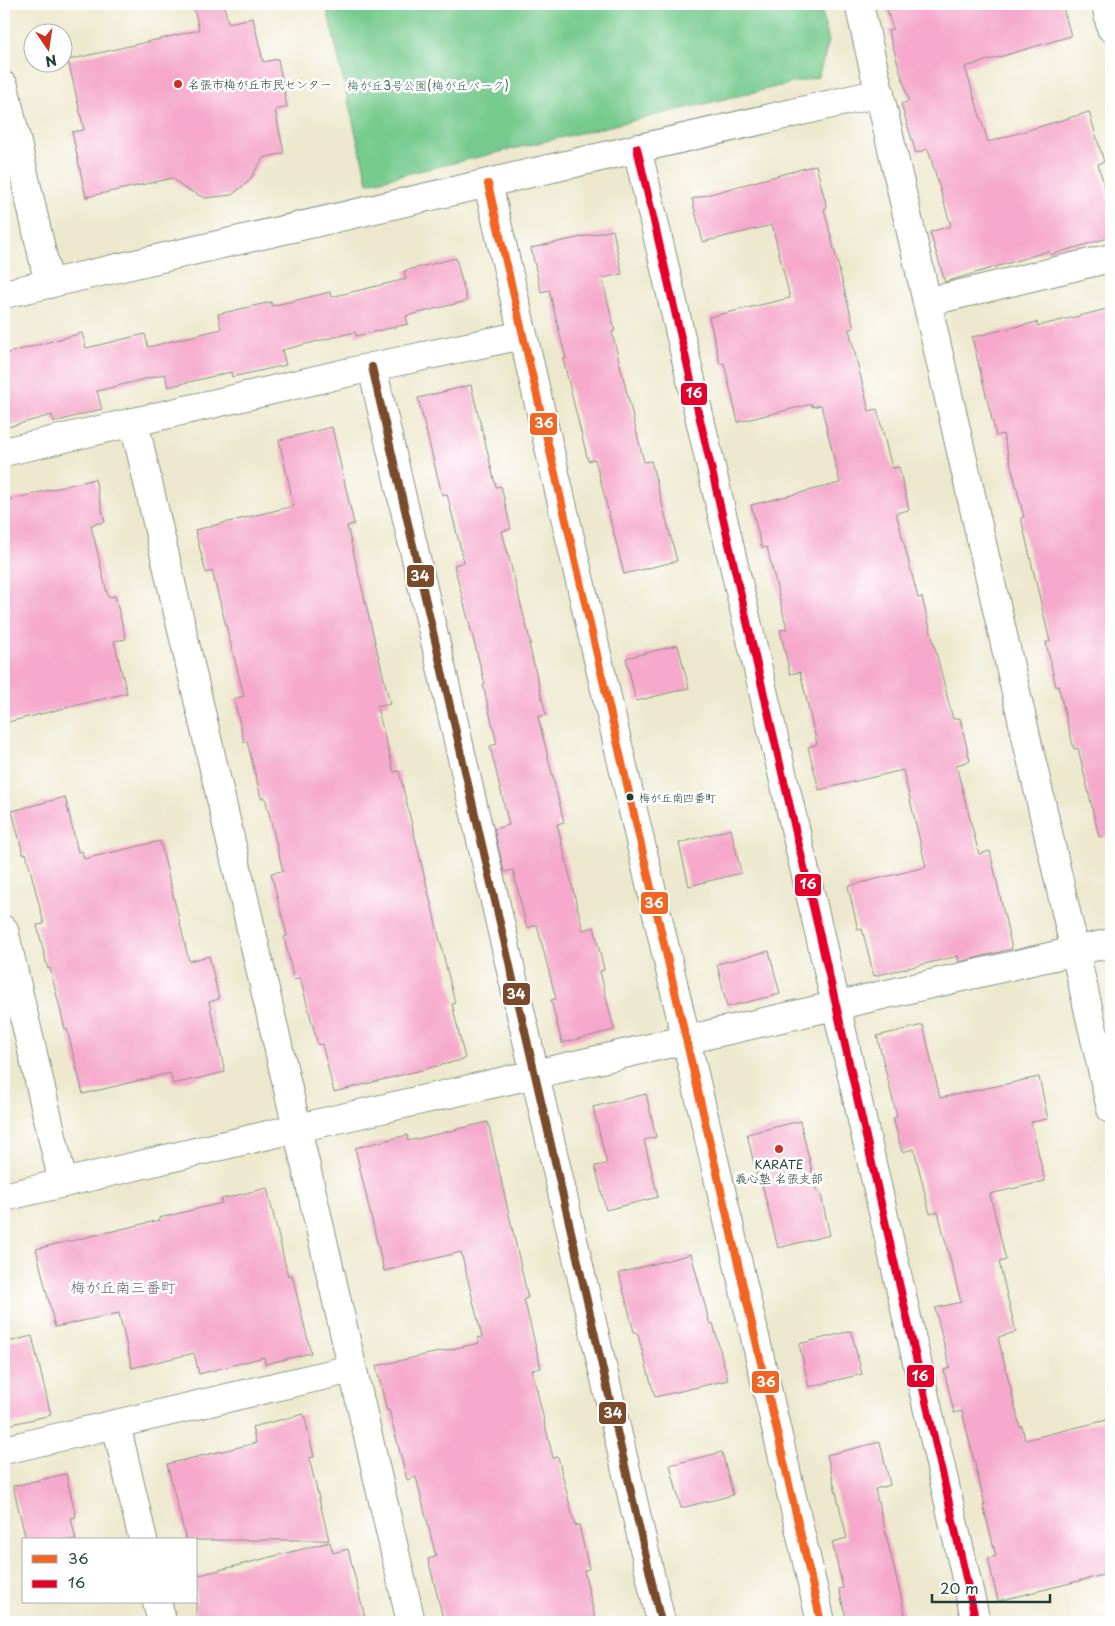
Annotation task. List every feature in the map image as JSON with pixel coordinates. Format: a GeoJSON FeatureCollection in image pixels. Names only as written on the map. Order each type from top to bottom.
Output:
{"type":"FeatureCollection","features":[{"type":"Feature","properties":{"kind":"street"},"geometry":{"type":"LineString","coordinates":[[859,4],[1111,1109]]}},
{"type":"Feature","properties":{"kind":"street"},"geometry":{"type":"LineString","coordinates":[[1106,4],[1111,28]]}},
{"type":"Feature","properties":{"kind":"street"},"geometry":{"type":"LineString","coordinates":[[4,86],[10,139],[49,284]]}},
{"type":"Feature","properties":{"kind":"street"},"geometry":{"type":"LineString","coordinates":[[4,294],[880,93]]}},
{"type":"Feature","properties":{"kind":"street"},"geometry":{"type":"LineString","coordinates":[[637,148],[836,1005],[976,1622]]}},
{"type":"Feature","properties":{"kind":"street"},"geometry":{"type":"LineString","coordinates":[[488,184],[821,1622]]}},
{"type":"Feature","properties":{"kind":"street"},"geometry":{"type":"LineString","coordinates":[[927,302],[1111,258]]}},
{"type":"Feature","properties":{"kind":"street"},"geometry":{"type":"LineString","coordinates":[[4,452],[523,334]]}},
{"type":"Feature","properties":{"kind":"street"},"geometry":{"type":"LineString","coordinates":[[372,367],[661,1622]]}},
{"type":"Feature","properties":{"kind":"street"},"geometry":{"type":"LineString","coordinates":[[134,422],[411,1622]]}},
{"type":"Feature","properties":{"kind":"street"},"geometry":{"type":"LineString","coordinates":[[4,930],[62,1183]]}},
{"type":"Feature","properties":{"kind":"street"},"geometry":{"type":"LineString","coordinates":[[4,1197],[298,1128],[1111,943]]}},
{"type":"Feature","properties":{"kind":"street"},"geometry":{"type":"LineString","coordinates":[[4,1450],[352,1369]]}},
{"type":"Feature","properties":{"kind":"street"},"geometry":{"type":"LineString","coordinates":[[116,1424],[143,1538]]}},
{"type":"Feature","properties":{"kind":"street"},"geometry":{"type":"LineString","coordinates":[[158,1604],[162,1622]]}},
{"type":"Feature","properties":{"kind":"green space","name":"梅が丘3号公園(梅が丘パーク)"},"geometry":{"type":"Polygon","coordinates":[[[326,4],[820,4],[829,42],[818,77],[368,183],[326,4]]]}},
{"type":"Feature","properties":{"kind":"building","name":"名張市梅が丘市民センター"},"geometry":{"type":"Polygon","coordinates":[[[224,4],[228,23],[253,18],[263,62],[278,59],[287,107],[275,110],[284,153],[263,158],[249,181],[232,195],[205,198],[182,187],[173,178],[86,197],[72,132],[84,130],[71,72],[72,59],[199,30],[194,9],[224,4]]]}},
{"type":"Feature","properties":{"kind":"building"},"geometry":{"type":"Polygon","coordinates":[[[885,4],[1062,4],[1071,36],[965,67],[988,142],[1089,112],[1104,162],[1098,164],[1111,210],[1111,237],[1050,255],[1049,251],[945,282],[930,232],[951,226],[928,149],[916,153],[901,104],[909,101],[888,30],[893,29],[885,4]]]}},
{"type":"Feature","properties":{"kind":"building"},"geometry":{"type":"Polygon","coordinates":[[[816,165],[827,208],[824,209],[854,328],[849,329],[869,411],[877,409],[892,468],[899,467],[909,510],[896,513],[918,598],[922,597],[953,719],[960,718],[970,761],[956,765],[979,854],[990,851],[1012,949],[959,962],[958,956],[874,976],[862,929],[858,930],[848,886],[926,867],[903,770],[819,790],[808,747],[817,744],[800,672],[790,674],[780,630],[787,629],[767,547],[762,548],[751,505],[840,483],[821,405],[812,407],[812,404],[738,422],[724,363],[720,364],[709,317],[790,298],[772,225],[703,242],[692,199],[816,165]]]}},
{"type":"Feature","properties":{"kind":"building"},"geometry":{"type":"Polygon","coordinates":[[[613,230],[622,274],[602,278],[615,331],[612,332],[644,462],[651,461],[677,561],[624,574],[595,459],[588,461],[563,359],[566,359],[549,290],[541,292],[531,248],[613,230]]]}},
{"type":"Feature","properties":{"kind":"building"},"geometry":{"type":"Polygon","coordinates":[[[456,258],[467,301],[406,316],[408,324],[356,336],[355,332],[282,350],[286,365],[232,377],[231,372],[168,387],[165,374],[97,391],[102,409],[54,422],[52,415],[4,428],[4,354],[82,333],[86,348],[145,334],[148,347],[221,329],[218,314],[271,302],[272,306],[330,292],[331,297],[406,279],[404,271],[456,258]]]}},
{"type":"Feature","properties":{"kind":"building"},"geometry":{"type":"Polygon","coordinates":[[[1111,308],[1111,836],[1099,837],[1078,748],[1074,749],[1058,686],[1056,687],[1046,642],[1050,642],[1021,518],[1024,517],[1003,434],[996,436],[972,337],[1037,322],[1038,326],[1111,308]]]}},
{"type":"Feature","properties":{"kind":"building"},"geometry":{"type":"Polygon","coordinates":[[[471,385],[496,487],[501,486],[511,529],[502,531],[531,644],[529,644],[546,715],[538,717],[564,822],[557,824],[583,930],[594,927],[604,970],[600,971],[614,1030],[562,1043],[551,1000],[556,999],[537,925],[527,928],[513,870],[504,872],[494,829],[509,825],[490,746],[497,744],[483,685],[485,684],[454,565],[464,562],[447,494],[442,495],[418,398],[471,385]]]}},
{"type":"Feature","properties":{"kind":"building"},"geometry":{"type":"Polygon","coordinates":[[[332,427],[354,524],[347,526],[390,704],[377,707],[394,772],[399,771],[455,1003],[452,1004],[465,1059],[334,1092],[322,1044],[318,1045],[300,978],[294,980],[284,937],[287,936],[271,873],[283,871],[265,797],[261,798],[247,741],[244,742],[234,699],[244,696],[212,571],[206,573],[195,530],[294,506],[279,440],[332,427]]]}},
{"type":"Feature","properties":{"kind":"building"},"geometry":{"type":"Polygon","coordinates":[[[95,479],[105,522],[91,525],[108,597],[115,596],[126,639],[114,641],[127,693],[4,723],[4,501],[95,479]]]}},
{"type":"Feature","properties":{"kind":"building"},"geometry":{"type":"Polygon","coordinates":[[[678,645],[689,688],[636,701],[626,658],[678,645]]]}},
{"type":"Feature","properties":{"kind":"building"},"geometry":{"type":"Polygon","coordinates":[[[65,797],[78,852],[82,851],[84,859],[160,841],[189,961],[209,956],[219,999],[209,1002],[225,1072],[173,1084],[170,1073],[83,1094],[67,1029],[65,1029],[37,925],[44,924],[26,853],[23,854],[12,811],[65,797]]]}},
{"type":"Feature","properties":{"kind":"building"},"geometry":{"type":"Polygon","coordinates":[[[731,829],[741,873],[689,886],[679,843],[731,829]]]}},
{"type":"Feature","properties":{"kind":"building"},"geometry":{"type":"Polygon","coordinates":[[[769,951],[780,994],[727,1007],[717,964],[769,951]]]}},
{"type":"Feature","properties":{"kind":"building"},"geometry":{"type":"Polygon","coordinates":[[[923,1025],[940,1098],[1039,1077],[1048,1119],[1031,1122],[1045,1181],[990,1194],[1006,1260],[999,1262],[1016,1332],[998,1337],[1020,1427],[1022,1426],[1025,1440],[1111,1419],[1111,1573],[998,1601],[988,1558],[996,1556],[962,1411],[954,1413],[944,1370],[950,1368],[935,1308],[961,1302],[938,1212],[930,1214],[914,1149],[902,1152],[893,1118],[897,1117],[877,1036],[923,1025]]]}},
{"type":"Feature","properties":{"kind":"building"},"geometry":{"type":"Polygon","coordinates":[[[646,1094],[656,1137],[644,1140],[658,1197],[606,1210],[595,1166],[607,1164],[593,1107],[646,1094]]]}},
{"type":"Feature","properties":{"kind":"building"},"geometry":{"type":"Polygon","coordinates":[[[800,1121],[817,1192],[820,1191],[830,1235],[778,1248],[760,1176],[757,1177],[747,1134],[800,1121]]]}},
{"type":"Feature","properties":{"kind":"building"},"geometry":{"type":"Polygon","coordinates":[[[488,1122],[528,1298],[524,1299],[541,1368],[532,1370],[553,1458],[558,1457],[575,1526],[579,1525],[589,1569],[584,1570],[596,1622],[444,1622],[428,1559],[436,1557],[416,1477],[407,1480],[376,1366],[479,1343],[477,1338],[482,1337],[461,1252],[384,1271],[355,1148],[407,1135],[408,1141],[488,1122]]]}},
{"type":"Feature","properties":{"kind":"building"},"geometry":{"type":"Polygon","coordinates":[[[267,1188],[288,1276],[292,1275],[311,1353],[265,1364],[264,1357],[199,1374],[194,1353],[132,1368],[119,1313],[55,1327],[36,1249],[160,1220],[159,1218],[222,1203],[221,1199],[267,1188]]]}},
{"type":"Feature","properties":{"kind":"building"},"geometry":{"type":"Polygon","coordinates":[[[691,1254],[710,1324],[713,1323],[728,1380],[655,1397],[637,1332],[634,1332],[619,1273],[691,1254]]]}},
{"type":"Feature","properties":{"kind":"building"},"geometry":{"type":"Polygon","coordinates":[[[851,1331],[862,1374],[809,1387],[799,1344],[851,1331]]]}},
{"type":"Feature","properties":{"kind":"building"},"geometry":{"type":"Polygon","coordinates":[[[32,1336],[51,1415],[4,1426],[4,1343],[32,1336]]]}},
{"type":"Feature","properties":{"kind":"building"},"geometry":{"type":"Polygon","coordinates":[[[304,1414],[314,1457],[309,1458],[329,1540],[198,1540],[198,1538],[186,1538],[167,1464],[256,1443],[252,1427],[304,1414]]]}},
{"type":"Feature","properties":{"kind":"building"},"geometry":{"type":"Polygon","coordinates":[[[880,1442],[890,1485],[875,1489],[907,1622],[847,1622],[839,1589],[843,1588],[832,1542],[847,1538],[827,1455],[880,1442]]]}},
{"type":"Feature","properties":{"kind":"building"},"geometry":{"type":"Polygon","coordinates":[[[722,1452],[733,1495],[681,1508],[670,1465],[722,1452]]]}},
{"type":"Feature","properties":{"kind":"building"},"geometry":{"type":"Polygon","coordinates":[[[66,1474],[76,1517],[71,1518],[76,1538],[26,1538],[13,1486],[66,1474]]]}},
{"type":"Feature","properties":{"kind":"building"},"geometry":{"type":"Polygon","coordinates":[[[330,1542],[333,1553],[348,1549],[366,1622],[196,1622],[198,1575],[330,1542]]]}},
{"type":"Feature","properties":{"kind":"transit line","name":"16"},"geometry":{"type":"LineString","coordinates":[[637,148],[836,1005],[976,1622]]}},
{"type":"Feature","properties":{"kind":"transit line","name":"36"},"geometry":{"type":"LineString","coordinates":[[488,184],[821,1622]]}},
{"type":"Feature","properties":{"kind":"transit line","name":"34"},"geometry":{"type":"LineString","coordinates":[[372,367],[661,1622]]}},
{"type":"Feature","properties":{"kind":"place","name":"名張市梅が丘市民センター"},"geometry":{"type":"Point","coordinates":[178,84]}},
{"type":"Feature","properties":{"kind":"place","name":"梅が丘南四番町"},"geometry":{"type":"Point","coordinates":[630,797]}},
{"type":"Feature","properties":{"kind":"place","name":"KARATE 義心塾 名張支部"},"geometry":{"type":"Point","coordinates":[779,1149]}},
{"type":"Feature","properties":{"kind":"district","name":"梅が丘南三番町"},"geometry":{"type":"Point","coordinates":[123,1286]}}]}
